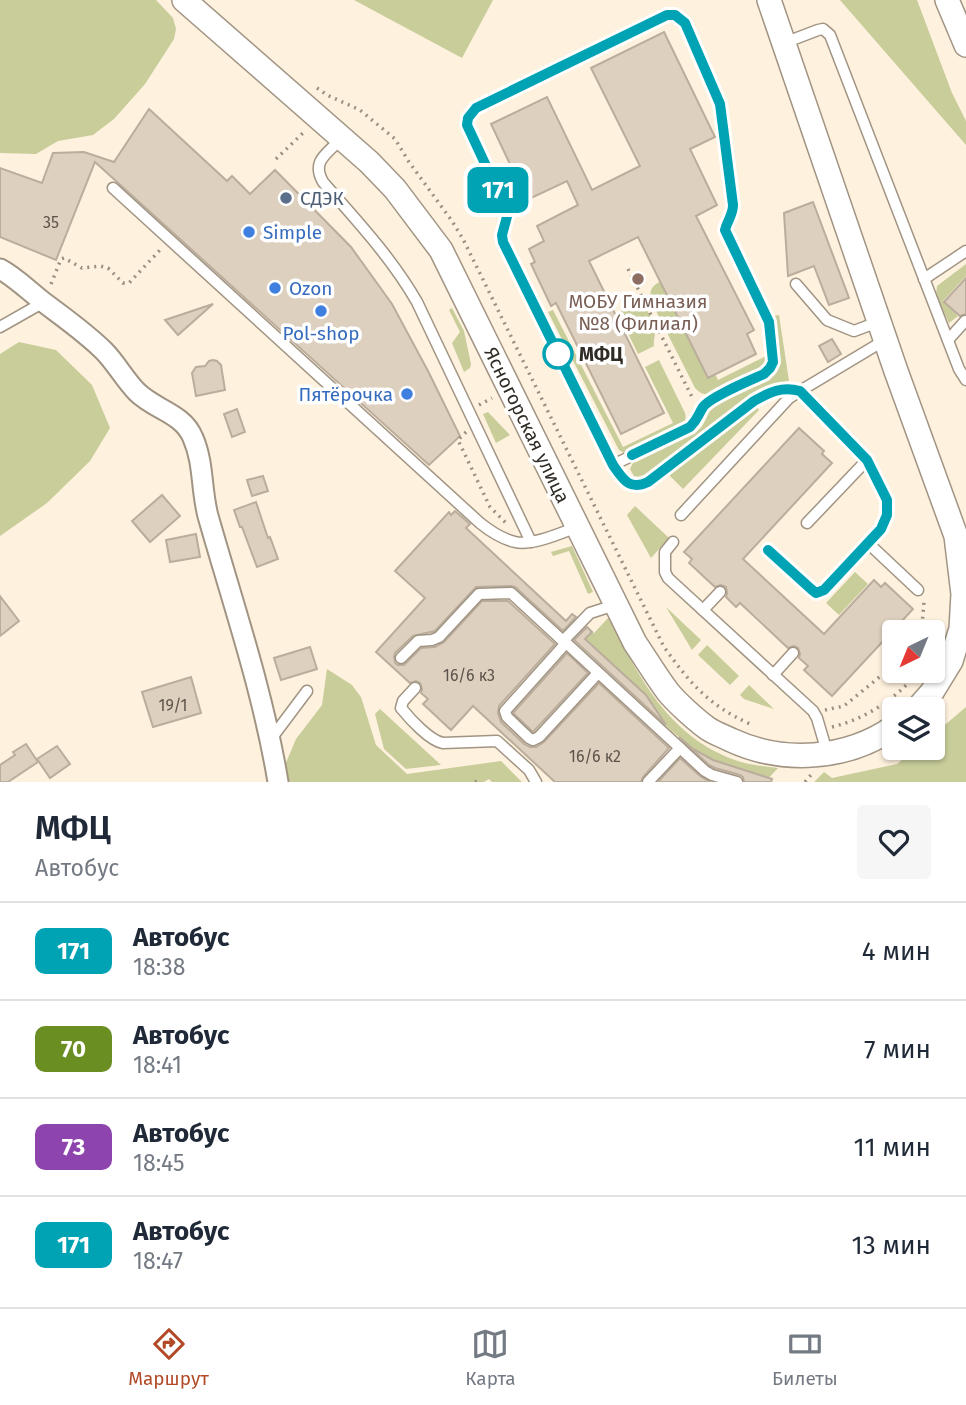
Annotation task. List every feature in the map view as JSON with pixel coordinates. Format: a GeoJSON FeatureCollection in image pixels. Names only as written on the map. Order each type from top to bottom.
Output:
{"type":"FeatureCollection","features":[{"type":"Feature","properties":{"kind":"street","name":"Ясногорская улица"},"geometry":{"type":"LineString","coordinates":[[184,0],[369,162],[395,189],[441,250],[635,643],[669,693],[708,729],[748,748],[788,755],[828,754],[851,749],[882,736]]}},
{"type":"Feature","properties":{"kind":"street"},"geometry":{"type":"LineString","coordinates":[[769,0],[882,331],[956,536],[963,594],[961,629],[951,661],[927,697]]}},
{"type":"Feature","properties":{"kind":"street"},"geometry":{"type":"LineString","coordinates":[[947,0],[966,45]]}},
{"type":"Feature","properties":{"kind":"street"},"geometry":{"type":"LineString","coordinates":[[0,268],[104,351],[136,391],[184,423],[193,438],[202,468],[207,512],[245,641],[271,740],[278,782]]}},
{"type":"Feature","properties":{"kind":"lane"},"geometry":{"type":"LineString","coordinates":[[613,465],[690,427],[710,401],[764,374],[773,362],[769,322],[725,230],[733,212],[733,205],[720,104],[685,23],[675,15],[667,15],[476,108],[468,118],[467,125],[508,213],[502,235],[503,242],[613,465],[624,480],[632,485],[648,482],[754,401],[771,392],[789,388],[800,391],[867,460],[887,500],[887,515],[881,529],[821,592],[816,593],[768,550]]}},
{"type":"Feature","properties":{"kind":"lane"},"geometry":{"type":"LineString","coordinates":[[783,43],[823,29],[830,35],[959,369],[966,380]]}},
{"type":"Feature","properties":{"kind":"lane"},"geometry":{"type":"LineString","coordinates":[[342,138],[319,162],[319,174],[387,255],[417,302],[531,542]]}},
{"type":"Feature","properties":{"kind":"lane"},"geometry":{"type":"LineString","coordinates":[[113,188],[492,533],[516,543],[531,542],[578,527]]}},
{"type":"Feature","properties":{"kind":"lane"},"geometry":{"type":"LineString","coordinates":[[924,279],[966,251]]}},
{"type":"Feature","properties":{"kind":"lane"},"geometry":{"type":"LineString","coordinates":[[796,284],[830,322],[854,331],[882,331]]}},
{"type":"Feature","properties":{"kind":"lane"},"geometry":{"type":"LineString","coordinates":[[0,327],[44,302]]}},
{"type":"Feature","properties":{"kind":"lane"},"geometry":{"type":"LineString","coordinates":[[948,340],[965,321]]}},
{"type":"Feature","properties":{"kind":"lane"},"geometry":{"type":"LineString","coordinates":[[681,515],[789,398],[882,331]]}},
{"type":"Feature","properties":{"kind":"lane"},"geometry":{"type":"LineString","coordinates":[[807,523],[867,460]]}},
{"type":"Feature","properties":{"kind":"lane"},"geometry":{"type":"LineString","coordinates":[[673,542],[665,552],[666,575],[814,713],[828,754]]}},
{"type":"Feature","properties":{"kind":"lane"},"geometry":{"type":"LineString","coordinates":[[868,543],[918,590]]}},
{"type":"Feature","properties":{"kind":"lane"},"geometry":{"type":"LineString","coordinates":[[703,610],[720,592]]}},
{"type":"Feature","properties":{"kind":"lane"},"geometry":{"type":"LineString","coordinates":[[401,658],[418,641],[439,637],[476,597],[483,593],[511,593],[714,779],[737,782]]}},
{"type":"Feature","properties":{"kind":"lane"},"geometry":{"type":"LineString","coordinates":[[598,673],[536,740],[521,731],[505,715],[505,711],[590,613],[616,605]]}},
{"type":"Feature","properties":{"kind":"lane"},"geometry":{"type":"LineString","coordinates":[[773,675],[793,653]]}},
{"type":"Feature","properties":{"kind":"lane"},"geometry":{"type":"LineString","coordinates":[[415,688],[403,701],[401,708],[432,738],[443,743],[497,741],[537,775]]}},
{"type":"Feature","properties":{"kind":"lane"},"geometry":{"type":"LineString","coordinates":[[271,740],[307,691]]}},
{"type":"Feature","properties":{"kind":"lane"},"geometry":{"type":"LineString","coordinates":[[648,782],[680,748]]}},
{"type":"Feature","properties":{"kind":"path"},"geometry":{"type":"LineString","coordinates":[[317,88],[360,110],[395,139],[452,222],[463,239],[664,648],[698,691],[714,704],[755,726]]}},
{"type":"Feature","properties":{"kind":"path"},"geometry":{"type":"LineString","coordinates":[[276,159],[311,125]]}},
{"type":"Feature","properties":{"kind":"path"},"geometry":{"type":"LineString","coordinates":[[44,302],[61,259],[64,258],[82,268],[108,268],[123,283],[128,283],[170,240]]}},
{"type":"Feature","properties":{"kind":"path"},"geometry":{"type":"LineString","coordinates":[[628,269],[700,414]]}},
{"type":"Feature","properties":{"kind":"path"},"geometry":{"type":"LineString","coordinates":[[477,406],[492,398]]}},
{"type":"Feature","properties":{"kind":"path"},"geometry":{"type":"LineString","coordinates":[[471,438],[468,430],[458,440],[490,507],[513,529]]}},
{"type":"Feature","properties":{"kind":"path"},"geometry":{"type":"LineString","coordinates":[[918,590],[924,598],[923,620]]}},
{"type":"Feature","properties":{"kind":"path"},"geometry":{"type":"LineString","coordinates":[[814,713],[844,706],[882,675]]}},
{"type":"Feature","properties":{"kind":"path"},"geometry":{"type":"LineString","coordinates":[[821,730],[865,716],[888,702],[908,683]]}},
{"type":"Feature","properties":{"kind":"green space"},"geometry":{"type":"Polygon","coordinates":[[[0,0],[156,0],[173,18],[176,29],[174,39],[145,84],[114,119],[93,135],[58,141],[36,154],[0,153],[0,0]]]}},
{"type":"Feature","properties":{"kind":"green space"},"geometry":{"type":"Polygon","coordinates":[[[354,0],[493,0],[462,58],[354,0]]]}},
{"type":"Feature","properties":{"kind":"green space"},"geometry":{"type":"Polygon","coordinates":[[[840,0],[917,0],[952,93],[966,121],[966,145],[840,0]]]}},
{"type":"Feature","properties":{"kind":"green space"},"geometry":{"type":"Polygon","coordinates":[[[966,264],[966,276],[943,301],[958,316],[949,323],[936,295],[937,286],[966,264]]]}},
{"type":"Feature","properties":{"kind":"green space"},"geometry":{"type":"Polygon","coordinates":[[[667,278],[718,380],[768,355],[766,364],[710,394],[697,390],[651,301],[653,286],[667,278]]]}},
{"type":"Feature","properties":{"kind":"green space"},"geometry":{"type":"Polygon","coordinates":[[[630,299],[646,310],[655,329],[654,346],[638,354],[621,319],[621,305],[630,299]]]}},
{"type":"Feature","properties":{"kind":"green space"},"geometry":{"type":"Polygon","coordinates":[[[452,308],[464,331],[471,364],[464,372],[452,343],[460,332],[449,310],[452,308]]]}},
{"type":"Feature","properties":{"kind":"green space"},"geometry":{"type":"Polygon","coordinates":[[[553,310],[623,447],[673,423],[645,367],[659,360],[685,413],[682,425],[628,453],[619,450],[548,312],[553,310]]]}},
{"type":"Feature","properties":{"kind":"green space"},"geometry":{"type":"Polygon","coordinates":[[[779,315],[789,381],[765,386],[644,475],[634,476],[630,469],[634,461],[697,431],[712,407],[760,383],[775,370],[779,363],[774,316],[779,315]]]}},
{"type":"Feature","properties":{"kind":"green space"},"geometry":{"type":"Polygon","coordinates":[[[19,342],[56,350],[92,385],[110,428],[90,461],[47,503],[0,536],[0,354],[19,342]]]}},
{"type":"Feature","properties":{"kind":"green space"},"geometry":{"type":"Polygon","coordinates":[[[757,407],[759,410],[683,489],[667,473],[757,407]]]}},
{"type":"Feature","properties":{"kind":"green space"},"geometry":{"type":"Polygon","coordinates":[[[488,412],[510,435],[496,443],[483,414],[488,412]]]}},
{"type":"Feature","properties":{"kind":"green space"},"geometry":{"type":"Polygon","coordinates":[[[635,506],[669,538],[651,558],[627,515],[635,506]]]}},
{"type":"Feature","properties":{"kind":"green space"},"geometry":{"type":"Polygon","coordinates":[[[572,546],[593,592],[588,594],[569,551],[553,556],[551,552],[572,546]]]}},
{"type":"Feature","properties":{"kind":"green space"},"geometry":{"type":"Polygon","coordinates":[[[855,572],[868,584],[839,615],[826,603],[855,572]]]}},
{"type":"Feature","properties":{"kind":"green space"},"geometry":{"type":"Polygon","coordinates":[[[666,607],[701,640],[692,650],[666,607]]]}},
{"type":"Feature","properties":{"kind":"green space"},"geometry":{"type":"Polygon","coordinates":[[[609,617],[644,682],[673,720],[691,736],[740,762],[778,768],[765,782],[745,770],[713,760],[693,749],[667,727],[646,695],[586,639],[609,617]]]}},
{"type":"Feature","properties":{"kind":"green space"},"geometry":{"type":"Polygon","coordinates":[[[707,645],[739,676],[730,685],[698,655],[707,645]]]}},
{"type":"Feature","properties":{"kind":"green space"},"geometry":{"type":"Polygon","coordinates":[[[327,669],[352,685],[361,697],[376,745],[407,774],[501,761],[522,782],[492,782],[489,779],[484,782],[288,782],[285,765],[296,739],[322,705],[327,669]]]}},
{"type":"Feature","properties":{"kind":"green space"},"geometry":{"type":"Polygon","coordinates":[[[749,685],[774,709],[744,699],[740,695],[749,685]]]}},
{"type":"Feature","properties":{"kind":"green space"},"geometry":{"type":"Polygon","coordinates":[[[966,707],[966,782],[814,782],[824,772],[832,778],[897,764],[902,760],[945,760],[945,725],[966,707]]]}},
{"type":"Feature","properties":{"kind":"green space"},"geometry":{"type":"Polygon","coordinates":[[[380,709],[441,765],[406,769],[384,749],[375,714],[380,709]]]}},
{"type":"Feature","properties":{"kind":"building"},"geometry":{"type":"Polygon","coordinates":[[[664,32],[715,137],[690,149],[717,205],[696,216],[754,330],[747,334],[756,354],[708,378],[638,237],[589,261],[664,413],[621,434],[556,303],[551,306],[531,264],[535,262],[529,249],[544,241],[537,226],[578,205],[567,181],[527,200],[491,124],[547,97],[592,190],[640,166],[591,68],[664,32]]]}},
{"type":"Feature","properties":{"kind":"building"},"geometry":{"type":"Polygon","coordinates":[[[149,109],[227,181],[232,176],[250,194],[275,170],[351,247],[392,304],[460,436],[429,465],[95,162],[56,260],[0,237],[0,168],[42,183],[53,153],[84,152],[114,162],[149,109]]]}},
{"type":"Feature","properties":{"kind":"building"},"geometry":{"type":"Polygon","coordinates":[[[813,202],[849,298],[829,305],[814,266],[788,276],[784,213],[813,202]]]}},
{"type":"Feature","properties":{"kind":"building"},"geometry":{"type":"Polygon","coordinates":[[[966,278],[966,314],[960,316],[944,302],[966,278]]]}},
{"type":"Feature","properties":{"kind":"building"},"geometry":{"type":"Polygon","coordinates":[[[213,304],[178,335],[165,320],[213,304]]]}},
{"type":"Feature","properties":{"kind":"building"},"geometry":{"type":"Polygon","coordinates":[[[832,339],[841,354],[828,362],[819,346],[832,339]]]}},
{"type":"Feature","properties":{"kind":"building"},"geometry":{"type":"Polygon","coordinates":[[[213,360],[221,365],[225,390],[196,396],[192,373],[196,367],[205,366],[213,360]]]}},
{"type":"Feature","properties":{"kind":"building"},"geometry":{"type":"Polygon","coordinates":[[[237,409],[245,432],[232,437],[224,414],[237,409]]]}},
{"type":"Feature","properties":{"kind":"building"},"geometry":{"type":"Polygon","coordinates":[[[799,428],[824,451],[822,454],[832,463],[743,559],[824,634],[874,580],[881,587],[885,583],[913,609],[903,620],[882,620],[882,642],[832,696],[804,670],[808,666],[799,658],[798,648],[788,648],[740,603],[736,607],[726,597],[726,587],[715,587],[689,563],[692,559],[684,552],[799,428]]]}},
{"type":"Feature","properties":{"kind":"building"},"geometry":{"type":"Polygon","coordinates":[[[263,476],[268,491],[252,496],[247,480],[263,476]]]}},
{"type":"Feature","properties":{"kind":"building"},"geometry":{"type":"Polygon","coordinates":[[[162,495],[180,516],[150,542],[132,521],[162,495]]]}},
{"type":"Feature","properties":{"kind":"building"},"geometry":{"type":"Polygon","coordinates":[[[256,502],[278,559],[257,567],[234,510],[256,502]]]}},
{"type":"Feature","properties":{"kind":"building"},"geometry":{"type":"Polygon","coordinates":[[[455,511],[470,524],[466,528],[566,621],[572,614],[576,617],[563,631],[515,587],[476,587],[435,631],[413,636],[395,653],[395,663],[404,665],[421,648],[435,647],[444,642],[482,601],[508,601],[555,644],[499,706],[501,722],[524,744],[536,747],[544,742],[599,683],[669,748],[641,782],[555,782],[473,706],[451,730],[423,704],[428,699],[421,693],[420,683],[410,683],[376,652],[425,598],[395,571],[449,512],[451,515],[455,511]]]}},
{"type":"Feature","properties":{"kind":"building"},"geometry":{"type":"Polygon","coordinates":[[[196,534],[200,557],[170,562],[166,540],[196,534]]]}},
{"type":"Feature","properties":{"kind":"building"},"geometry":{"type":"Polygon","coordinates":[[[0,596],[19,621],[0,636],[0,596]]]}},
{"type":"Feature","properties":{"kind":"building"},"geometry":{"type":"Polygon","coordinates":[[[587,627],[592,632],[585,639],[646,695],[666,725],[574,640],[587,627]]]}},
{"type":"Feature","properties":{"kind":"building"},"geometry":{"type":"Polygon","coordinates":[[[310,647],[317,669],[281,680],[274,658],[310,647]]]}},
{"type":"Feature","properties":{"kind":"building"},"geometry":{"type":"Polygon","coordinates":[[[567,653],[588,673],[533,732],[513,713],[567,653]]]}},
{"type":"Feature","properties":{"kind":"building"},"geometry":{"type":"Polygon","coordinates":[[[191,677],[201,713],[153,727],[142,692],[191,677]]]}},
{"type":"Feature","properties":{"kind":"building"},"geometry":{"type":"Polygon","coordinates":[[[679,737],[713,760],[772,779],[771,782],[744,782],[740,775],[715,768],[679,737]]]}},
{"type":"Feature","properties":{"kind":"building"},"geometry":{"type":"Polygon","coordinates":[[[26,744],[38,762],[8,782],[0,782],[0,765],[26,744]]]}},
{"type":"Feature","properties":{"kind":"building"},"geometry":{"type":"Polygon","coordinates":[[[57,746],[70,764],[50,778],[37,759],[57,746]]]}},
{"type":"Feature","properties":{"kind":"building"},"geometry":{"type":"Polygon","coordinates":[[[680,758],[700,776],[710,782],[658,782],[680,758]]]}},
{"type":"Feature","properties":{"kind":"bus line","name":"171"},"geometry":{"type":"LineString","coordinates":[[632,455],[690,427],[710,401],[764,374],[773,362],[769,322],[725,230],[733,212],[733,205],[720,104],[685,23],[675,15],[667,15],[476,108],[471,112],[467,125],[508,213],[503,229],[503,242],[613,465],[624,480],[632,485],[648,482],[754,401],[771,392],[789,388],[800,391],[867,460],[887,500],[887,515],[881,529],[824,590],[816,593],[768,550]]}},
{"type":"Feature","properties":{"kind":"place","name":"СДЭК"},"geometry":{"type":"Point","coordinates":[286,198]}},
{"type":"Feature","properties":{"kind":"place","name":"Simple"},"geometry":{"type":"Point","coordinates":[249,232]}},
{"type":"Feature","properties":{"kind":"place","name":"МОБУ Гимназия №8 (Филиал)"},"geometry":{"type":"Point","coordinates":[638,279]}},
{"type":"Feature","properties":{"kind":"place","name":"Ozon"},"geometry":{"type":"Point","coordinates":[275,288]}},
{"type":"Feature","properties":{"kind":"place","name":"Pol-shop"},"geometry":{"type":"Point","coordinates":[321,311]}},
{"type":"Feature","properties":{"kind":"place","name":"МФЦ"},"geometry":{"type":"Point","coordinates":[558,354]}},
{"type":"Feature","properties":{"kind":"place","name":"Пятёрочка"},"geometry":{"type":"Point","coordinates":[407,394]}}]}
